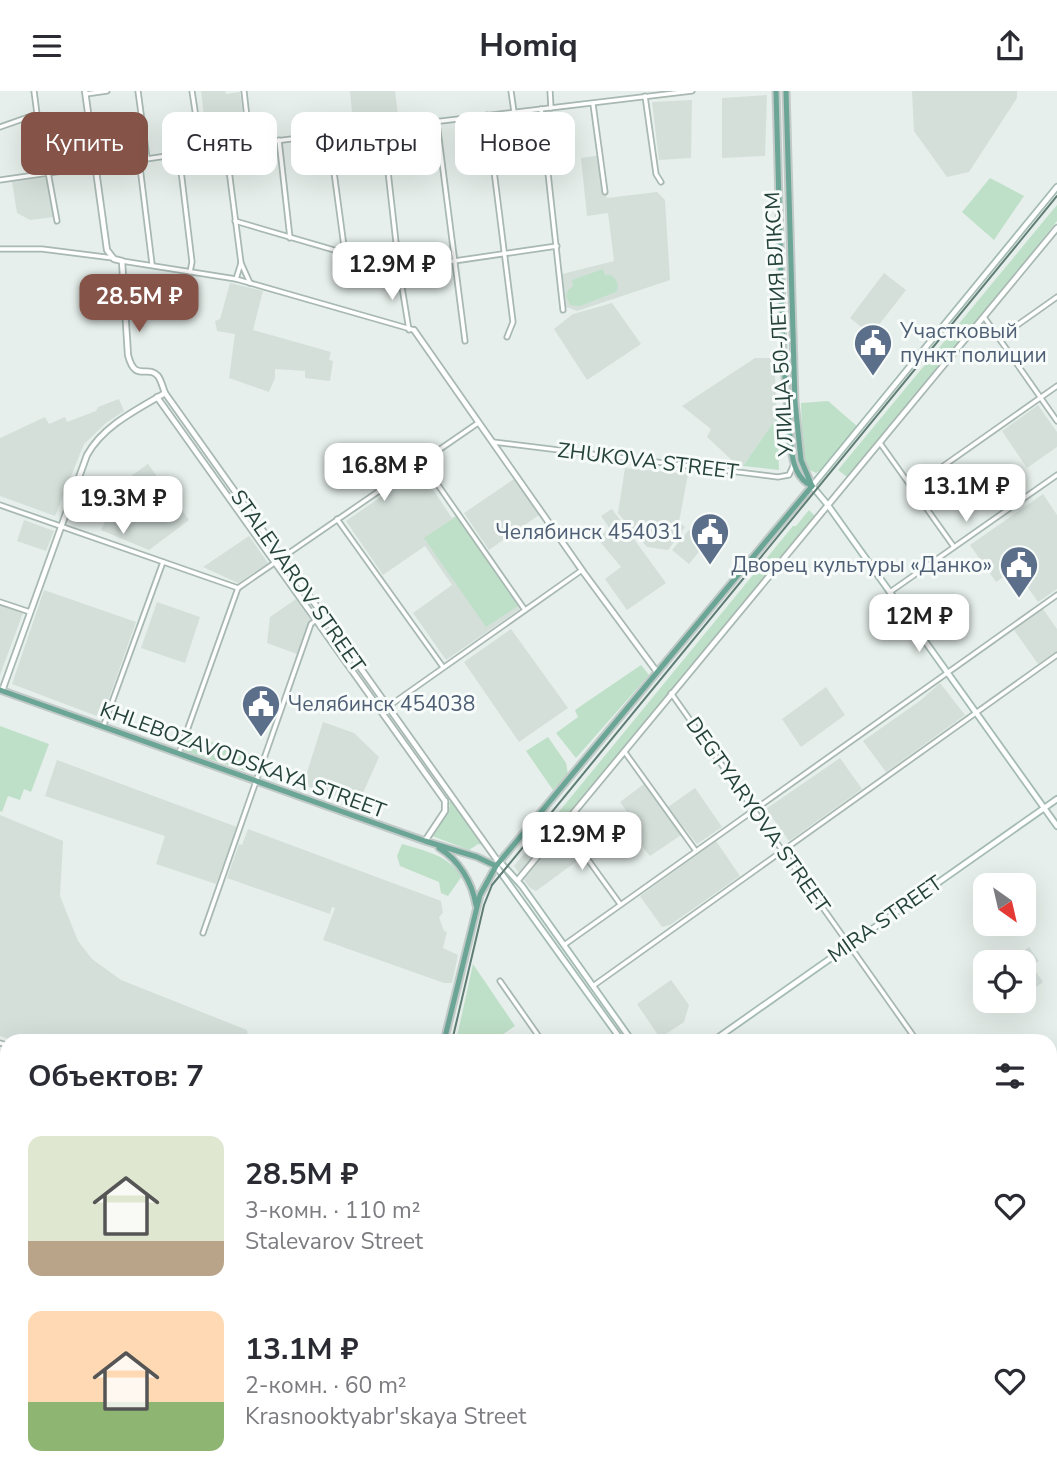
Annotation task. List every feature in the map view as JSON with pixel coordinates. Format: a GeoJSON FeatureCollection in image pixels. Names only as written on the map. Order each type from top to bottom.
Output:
{"type":"FeatureCollection","features":[{"type":"Feature","properties":{"kind":"main road","name":"УЛИЦА 50-ЛЕТИЯ ВЛКСМ"},"geometry":{"type":"LineString","coordinates":[[776,91],[783,353],[793,462],[802,479],[812,486]]}},
{"type":"Feature","properties":{"kind":"main road","name":"УЛИЦА 50-ЛЕТИЯ ВЛКСМ"},"geometry":{"type":"LineString","coordinates":[[786,91],[795,402],[801,460],[812,486]]}},
{"type":"Feature","properties":{"kind":"main road"},"geometry":{"type":"LineString","coordinates":[[446,1034],[482,888],[497,863],[812,486]]}},
{"type":"Feature","properties":{"kind":"main road","name":"KHLEBOZAVODSKAYA STREET"},"geometry":{"type":"LineString","coordinates":[[1,691],[428,842],[497,863]]}},
{"type":"Feature","properties":{"kind":"main road"},"geometry":{"type":"LineString","coordinates":[[428,842],[448,853],[459,866],[472,889],[477,908]]}},
{"type":"Feature","properties":{"kind":"street"},"geometry":{"type":"LineString","coordinates":[[34,91],[37,112]]}},
{"type":"Feature","properties":{"kind":"street"},"geometry":{"type":"LineString","coordinates":[[87,112],[85,93],[107,91]]}},
{"type":"Feature","properties":{"kind":"street"},"geometry":{"type":"LineString","coordinates":[[138,91],[141,112]]}},
{"type":"Feature","properties":{"kind":"street"},"geometry":{"type":"LineString","coordinates":[[192,91],[195,112]]}},
{"type":"Feature","properties":{"kind":"street"},"geometry":{"type":"LineString","coordinates":[[244,91],[246,112]]}},
{"type":"Feature","properties":{"kind":"street"},"geometry":{"type":"LineString","coordinates":[[511,91],[514,112],[692,91]]}},
{"type":"Feature","properties":{"kind":"street"},"geometry":{"type":"LineString","coordinates":[[551,91],[551,108]]}},
{"type":"Feature","properties":{"kind":"street"},"geometry":{"type":"LineString","coordinates":[[645,96],[656,174],[661,182]]}},
{"type":"Feature","properties":{"kind":"street"},"geometry":{"type":"LineString","coordinates":[[593,103],[606,192]]}},
{"type":"Feature","properties":{"kind":"street"},"geometry":{"type":"LineString","coordinates":[[541,109],[563,310]]}},
{"type":"Feature","properties":{"kind":"street"},"geometry":{"type":"LineString","coordinates":[[0,127],[21,118]]}},
{"type":"Feature","properties":{"kind":"street"},"geometry":{"type":"LineString","coordinates":[[290,237],[279,140],[291,139]]}},
{"type":"Feature","properties":{"kind":"street"},"geometry":{"type":"LineString","coordinates":[[441,162],[465,341]]}},
{"type":"Feature","properties":{"kind":"street"},"geometry":{"type":"LineString","coordinates":[[0,180],[30,175]]}},
{"type":"Feature","properties":{"kind":"street"},"geometry":{"type":"LineString","coordinates":[[49,175],[57,221]]}},
{"type":"Feature","properties":{"kind":"street"},"geometry":{"type":"LineString","coordinates":[[96,175],[107,250],[114,259]]}},
{"type":"Feature","properties":{"kind":"street"},"geometry":{"type":"LineString","coordinates":[[141,175],[152,265]]}},
{"type":"Feature","properties":{"kind":"street"},"geometry":{"type":"LineString","coordinates":[[182,175],[192,262],[190,272]]}},
{"type":"Feature","properties":{"kind":"street"},"geometry":{"type":"LineString","coordinates":[[229,175],[241,263],[250,283]]}},
{"type":"Feature","properties":{"kind":"street"},"geometry":{"type":"LineString","coordinates":[[334,175],[345,254]]}},
{"type":"Feature","properties":{"kind":"street"},"geometry":{"type":"LineString","coordinates":[[388,175],[399,269],[411,330],[657,672]]}},
{"type":"Feature","properties":{"kind":"street"},"geometry":{"type":"LineString","coordinates":[[495,175],[513,322],[507,337]]}},
{"type":"Feature","properties":{"kind":"street"},"geometry":{"type":"LineString","coordinates":[[1057,187],[812,486],[1057,826]]}},
{"type":"Feature","properties":{"kind":"street"},"geometry":{"type":"LineString","coordinates":[[235,221],[399,269],[557,246]]}},
{"type":"Feature","properties":{"kind":"street"},"geometry":{"type":"LineString","coordinates":[[511,885],[1057,228]]}},
{"type":"Feature","properties":{"kind":"street"},"geometry":{"type":"LineString","coordinates":[[0,249],[41,250],[114,259],[236,279],[411,330]]}},
{"type":"Feature","properties":{"kind":"street","name":"STALEVAROV STREET"},"geometry":{"type":"LineString","coordinates":[[122,261],[130,365],[136,370],[157,375],[165,393],[617,1034]]}},
{"type":"Feature","properties":{"kind":"street"},"geometry":{"type":"LineString","coordinates":[[236,279],[241,263]]}},
{"type":"Feature","properties":{"kind":"street"},"geometry":{"type":"LineString","coordinates":[[998,338],[1057,297]]}},
{"type":"Feature","properties":{"kind":"street"},"geometry":{"type":"LineString","coordinates":[[984,317],[1057,421]]}},
{"type":"Feature","properties":{"kind":"street"},"geometry":{"type":"LineString","coordinates":[[912,488],[1057,386]]}},
{"type":"Feature","properties":{"kind":"street"},"geometry":{"type":"LineString","coordinates":[[1,691],[59,526],[94,442],[105,431],[165,393]]}},
{"type":"Feature","properties":{"kind":"street","name":"STALEVAROV STREET"},"geometry":{"type":"LineString","coordinates":[[158,397],[445,801]]}},
{"type":"Feature","properties":{"kind":"street"},"geometry":{"type":"LineString","coordinates":[[179,753],[238,588],[478,423]]}},
{"type":"Feature","properties":{"kind":"street","name":"ZHUKOVA STREET"},"geometry":{"type":"LineString","coordinates":[[493,442],[785,477],[792,473],[793,462]]}},
{"type":"Feature","properties":{"kind":"street"},"geometry":{"type":"LineString","coordinates":[[880,443],[954,547]]}},
{"type":"Feature","properties":{"kind":"street"},"geometry":{"type":"LineString","coordinates":[[422,462],[525,610]]}},
{"type":"Feature","properties":{"kind":"street"},"geometry":{"type":"LineString","coordinates":[[890,592],[1057,475]]}},
{"type":"Feature","properties":{"kind":"street"},"geometry":{"type":"LineString","coordinates":[[228,495],[234,491]]}},
{"type":"Feature","properties":{"kind":"street"},"geometry":{"type":"LineString","coordinates":[[0,505],[238,588]]}},
{"type":"Feature","properties":{"kind":"street"},"geometry":{"type":"LineString","coordinates":[[337,519],[443,667]]}},
{"type":"Feature","properties":{"kind":"street"},"geometry":{"type":"LineString","coordinates":[[103,727],[163,562]]}},
{"type":"Feature","properties":{"kind":"street"},"geometry":{"type":"LineString","coordinates":[[382,711],[582,570]]}},
{"type":"Feature","properties":{"kind":"street"},"geometry":{"type":"LineString","coordinates":[[557,950],[1057,594]]}},
{"type":"Feature","properties":{"kind":"street"},"geometry":{"type":"LineString","coordinates":[[0,602],[30,612]]}},
{"type":"Feature","properties":{"kind":"street"},"geometry":{"type":"LineString","coordinates":[[203,933],[311,624],[322,615]]}},
{"type":"Feature","properties":{"kind":"street"},"geometry":{"type":"LineString","coordinates":[[593,986],[1057,655]]}},
{"type":"Feature","properties":{"kind":"street","name":"DEGTYARYOVA STREET"},"geometry":{"type":"LineString","coordinates":[[671,693],[912,1034]]}},
{"type":"Feature","properties":{"kind":"street"},"geometry":{"type":"LineString","coordinates":[[624,751],[696,851]]}},
{"type":"Feature","properties":{"kind":"street"},"geometry":{"type":"LineString","coordinates":[[428,842],[445,811],[445,801],[453,798]]}},
{"type":"Feature","properties":{"kind":"street","name":"MIRA STREET"},"geometry":{"type":"LineString","coordinates":[[723,1034],[1057,799]]}},
{"type":"Feature","properties":{"kind":"street"},"geometry":{"type":"LineString","coordinates":[[563,825],[620,905]]}},
{"type":"Feature","properties":{"kind":"street","name":"STALEVAROV STREET"},"geometry":{"type":"LineString","coordinates":[[497,863],[517,880],[627,1034]]}},
{"type":"Feature","properties":{"kind":"street"},"geometry":{"type":"LineString","coordinates":[[500,981],[537,1034]]}},
{"type":"Feature","properties":{"kind":"shaded area"},"geometry":{"type":"Polygon","coordinates":[[[201,91],[225,91],[226,94],[240,92],[242,112],[204,112],[201,91]]]}},
{"type":"Feature","properties":{"kind":"shaded area"},"geometry":{"type":"Polygon","coordinates":[[[350,91],[395,91],[398,112],[352,112],[350,91]]]}},
{"type":"Feature","properties":{"kind":"shaded area"},"geometry":{"type":"Polygon","coordinates":[[[912,91],[1017,91],[1017,98],[969,172],[947,177],[914,131],[912,91]]]}},
{"type":"Feature","properties":{"kind":"shaded area"},"geometry":{"type":"Polygon","coordinates":[[[767,95],[765,156],[722,158],[722,98],[767,95]]]}},
{"type":"Feature","properties":{"kind":"shaded area"},"geometry":{"type":"Polygon","coordinates":[[[692,100],[691,158],[659,160],[652,102],[692,100]]]}},
{"type":"Feature","properties":{"kind":"shaded area"},"geometry":{"type":"Polygon","coordinates":[[[602,155],[607,198],[657,192],[665,200],[670,280],[577,311],[566,307],[562,274],[614,261],[608,213],[587,216],[581,158],[602,155]]]}},
{"type":"Feature","properties":{"kind":"shaded area"},"geometry":{"type":"Polygon","coordinates":[[[47,177],[54,217],[30,220],[17,213],[12,182],[47,177]]]}},
{"type":"Feature","properties":{"kind":"shaded area"},"geometry":{"type":"Polygon","coordinates":[[[884,273],[906,290],[871,335],[850,318],[884,273]]]}},
{"type":"Feature","properties":{"kind":"shaded area"},"geometry":{"type":"Polygon","coordinates":[[[230,283],[263,291],[253,330],[331,352],[329,360],[333,361],[330,381],[305,378],[305,371],[275,369],[275,378],[269,392],[229,378],[235,334],[217,331],[215,321],[220,319],[230,283]]]}},
{"type":"Feature","properties":{"kind":"shaded area"},"geometry":{"type":"Polygon","coordinates":[[[612,303],[641,344],[587,380],[554,329],[573,314],[612,303]]]}},
{"type":"Feature","properties":{"kind":"shaded area"},"geometry":{"type":"Polygon","coordinates":[[[755,358],[774,358],[777,417],[743,466],[736,464],[707,437],[711,429],[682,406],[755,358]]]}},
{"type":"Feature","properties":{"kind":"shaded area"},"geometry":{"type":"Polygon","coordinates":[[[119,399],[124,411],[106,423],[84,444],[55,516],[0,496],[0,438],[45,417],[49,424],[65,417],[67,422],[119,399]]]}},
{"type":"Feature","properties":{"kind":"shaded area"},"geometry":{"type":"Polygon","coordinates":[[[1038,405],[1057,432],[1057,447],[1027,468],[1002,431],[1038,405]]]}},
{"type":"Feature","properties":{"kind":"shaded area"},"geometry":{"type":"Polygon","coordinates":[[[148,464],[189,520],[149,550],[101,530],[124,481],[148,464]]]}},
{"type":"Feature","properties":{"kind":"shaded area"},"geometry":{"type":"Polygon","coordinates":[[[625,468],[688,474],[679,522],[685,527],[668,550],[647,547],[618,513],[625,468]]]}},
{"type":"Feature","properties":{"kind":"shaded area"},"geometry":{"type":"Polygon","coordinates":[[[420,470],[452,518],[457,515],[520,609],[446,660],[413,613],[452,585],[425,546],[383,575],[346,521],[420,470]]]}},
{"type":"Feature","properties":{"kind":"shaded area"},"geometry":{"type":"Polygon","coordinates":[[[514,479],[539,515],[489,550],[464,513],[514,479]]]}},
{"type":"Feature","properties":{"kind":"shaded area"},"geometry":{"type":"Polygon","coordinates":[[[1043,494],[1057,515],[1057,589],[1038,602],[1015,569],[996,582],[970,545],[1043,494]]]}},
{"type":"Feature","properties":{"kind":"shaded area"},"geometry":{"type":"Polygon","coordinates":[[[612,509],[666,583],[627,610],[605,579],[621,567],[597,538],[610,529],[601,516],[612,509]]]}},
{"type":"Feature","properties":{"kind":"shaded area"},"geometry":{"type":"Polygon","coordinates":[[[24,520],[54,531],[46,551],[17,541],[24,520]]]}},
{"type":"Feature","properties":{"kind":"shaded area"},"geometry":{"type":"Polygon","coordinates":[[[689,530],[705,544],[689,564],[672,550],[689,530]]]}},
{"type":"Feature","properties":{"kind":"shaded area"},"geometry":{"type":"Polygon","coordinates":[[[249,536],[268,563],[238,583],[203,567],[249,536]]]}},
{"type":"Feature","properties":{"kind":"shaded area"},"geometry":{"type":"Polygon","coordinates":[[[44,590],[136,622],[102,718],[12,684],[44,590]]]}},
{"type":"Feature","properties":{"kind":"shaded area"},"geometry":{"type":"Polygon","coordinates":[[[296,599],[310,619],[297,654],[267,643],[270,617],[296,599]]]}},
{"type":"Feature","properties":{"kind":"shaded area"},"geometry":{"type":"Polygon","coordinates":[[[157,602],[200,617],[185,663],[141,648],[157,602]]]}},
{"type":"Feature","properties":{"kind":"shaded area"},"geometry":{"type":"Polygon","coordinates":[[[0,605],[23,613],[0,675],[0,605]]]}},
{"type":"Feature","properties":{"kind":"shaded area"},"geometry":{"type":"Polygon","coordinates":[[[1043,609],[1057,629],[1057,651],[1038,664],[1014,630],[1043,609]]]}},
{"type":"Feature","properties":{"kind":"shaded area"},"geometry":{"type":"Polygon","coordinates":[[[511,629],[568,708],[519,742],[464,662],[511,629]]]}},
{"type":"Feature","properties":{"kind":"shaded area"},"geometry":{"type":"Polygon","coordinates":[[[940,683],[965,715],[886,772],[863,741],[921,700],[940,683]]]}},
{"type":"Feature","properties":{"kind":"shaded area"},"geometry":{"type":"Polygon","coordinates":[[[826,687],[845,715],[801,747],[782,719],[826,687]]]}},
{"type":"Feature","properties":{"kind":"shaded area"},"geometry":{"type":"Polygon","coordinates":[[[323,722],[354,733],[379,757],[358,804],[303,785],[323,722]]]}},
{"type":"Feature","properties":{"kind":"shaded area"},"geometry":{"type":"Polygon","coordinates":[[[840,758],[862,789],[789,841],[766,809],[840,758]]]}},
{"type":"Feature","properties":{"kind":"shaded area"},"geometry":{"type":"Polygon","coordinates":[[[57,760],[237,827],[216,884],[156,864],[165,836],[45,796],[57,760]]]}},
{"type":"Feature","properties":{"kind":"shaded area"},"geometry":{"type":"Polygon","coordinates":[[[644,784],[681,835],[650,856],[631,832],[593,859],[578,838],[593,829],[597,833],[628,813],[620,802],[644,784]]]}},
{"type":"Feature","properties":{"kind":"shaded area"},"geometry":{"type":"Polygon","coordinates":[[[695,788],[722,827],[697,844],[668,807],[695,788]]]}},
{"type":"Feature","properties":{"kind":"shaded area"},"geometry":{"type":"Polygon","coordinates":[[[0,815],[63,841],[60,896],[78,941],[92,959],[121,980],[247,1030],[247,1034],[0,1034],[0,815]]]}},
{"type":"Feature","properties":{"kind":"shaded area"},"geometry":{"type":"Polygon","coordinates":[[[553,819],[569,834],[584,856],[536,891],[530,888],[514,866],[553,819]]]}},
{"type":"Feature","properties":{"kind":"shaded area"},"geometry":{"type":"Polygon","coordinates":[[[248,829],[441,901],[443,913],[439,917],[444,931],[447,932],[443,948],[458,955],[452,983],[444,983],[323,940],[335,908],[332,907],[330,914],[227,878],[239,844],[242,845],[248,829]]]}},
{"type":"Feature","properties":{"kind":"shaded area"},"geometry":{"type":"Polygon","coordinates":[[[716,841],[740,876],[670,925],[662,927],[640,896],[716,841]]]}},
{"type":"Feature","properties":{"kind":"shaded area"},"geometry":{"type":"Polygon","coordinates":[[[1036,972],[1043,982],[1036,987],[1036,972]]]}},
{"type":"Feature","properties":{"kind":"shaded area"},"geometry":{"type":"Polygon","coordinates":[[[671,980],[689,1005],[684,1022],[666,1034],[657,1034],[637,1004],[671,980]]]}},
{"type":"Feature","properties":{"kind":"green space"},"geometry":{"type":"Polygon","coordinates":[[[990,178],[1024,196],[994,240],[962,212],[990,178]]]}},
{"type":"Feature","properties":{"kind":"green space"},"geometry":{"type":"Polygon","coordinates":[[[1057,205],[1057,221],[847,477],[838,470],[1057,205]]]}},
{"type":"Feature","properties":{"kind":"green space"},"geometry":{"type":"Polygon","coordinates":[[[603,269],[605,275],[616,280],[616,292],[580,306],[570,305],[566,296],[573,286],[572,280],[603,269]]]}},
{"type":"Feature","properties":{"kind":"green space"},"geometry":{"type":"Polygon","coordinates":[[[828,401],[858,427],[824,468],[816,473],[808,469],[803,458],[801,403],[828,401]]]}},
{"type":"Feature","properties":{"kind":"green space"},"geometry":{"type":"Polygon","coordinates":[[[777,417],[779,470],[743,466],[777,417]]]}},
{"type":"Feature","properties":{"kind":"green space"},"geometry":{"type":"Polygon","coordinates":[[[809,510],[815,516],[561,826],[553,819],[793,526],[796,526],[809,510]]]}},
{"type":"Feature","properties":{"kind":"green space"},"geometry":{"type":"Polygon","coordinates":[[[457,516],[518,606],[486,627],[424,538],[457,516]]]}},
{"type":"Feature","properties":{"kind":"green space"},"geometry":{"type":"Polygon","coordinates":[[[641,665],[649,675],[576,758],[556,733],[578,717],[575,710],[641,665]]]}},
{"type":"Feature","properties":{"kind":"green space"},"geometry":{"type":"Polygon","coordinates":[[[0,726],[49,744],[31,792],[24,789],[20,800],[8,796],[2,812],[0,811],[0,726]]]}},
{"type":"Feature","properties":{"kind":"green space"},"geometry":{"type":"Polygon","coordinates":[[[189,735],[258,756],[252,773],[184,751],[189,735]]]}},
{"type":"Feature","properties":{"kind":"green space"},"geometry":{"type":"Polygon","coordinates":[[[548,737],[566,763],[568,774],[553,790],[526,751],[548,737]]]}},
{"type":"Feature","properties":{"kind":"green space"},"geometry":{"type":"Polygon","coordinates":[[[452,800],[484,845],[478,844],[469,850],[432,836],[452,800]]]}},
{"type":"Feature","properties":{"kind":"green space"},"geometry":{"type":"Polygon","coordinates":[[[402,844],[435,855],[456,869],[462,876],[448,896],[441,893],[439,882],[400,866],[397,856],[402,844]]]}},
{"type":"Feature","properties":{"kind":"green space"},"geometry":{"type":"Polygon","coordinates":[[[473,964],[515,1026],[503,1034],[458,1034],[473,964]]]}},
{"type":"Feature","properties":{"kind":"tram line"},"geometry":{"type":"LineString","coordinates":[[454,1034],[484,905],[492,885],[1057,196]]}},
{"type":"Feature","properties":{"kind":"place","name":"Участковый пункт полиции"},"geometry":{"type":"Point","coordinates":[873,377]}},
{"type":"Feature","properties":{"kind":"place","name":"Челябинск 454031"},"geometry":{"type":"Point","coordinates":[710,566]}},
{"type":"Feature","properties":{"kind":"place","name":"Дворец культуры «Данко»"},"geometry":{"type":"Point","coordinates":[1019,599]}},
{"type":"Feature","properties":{"kind":"place","name":"Челябинск 454038"},"geometry":{"type":"Point","coordinates":[261,738]}}]}
